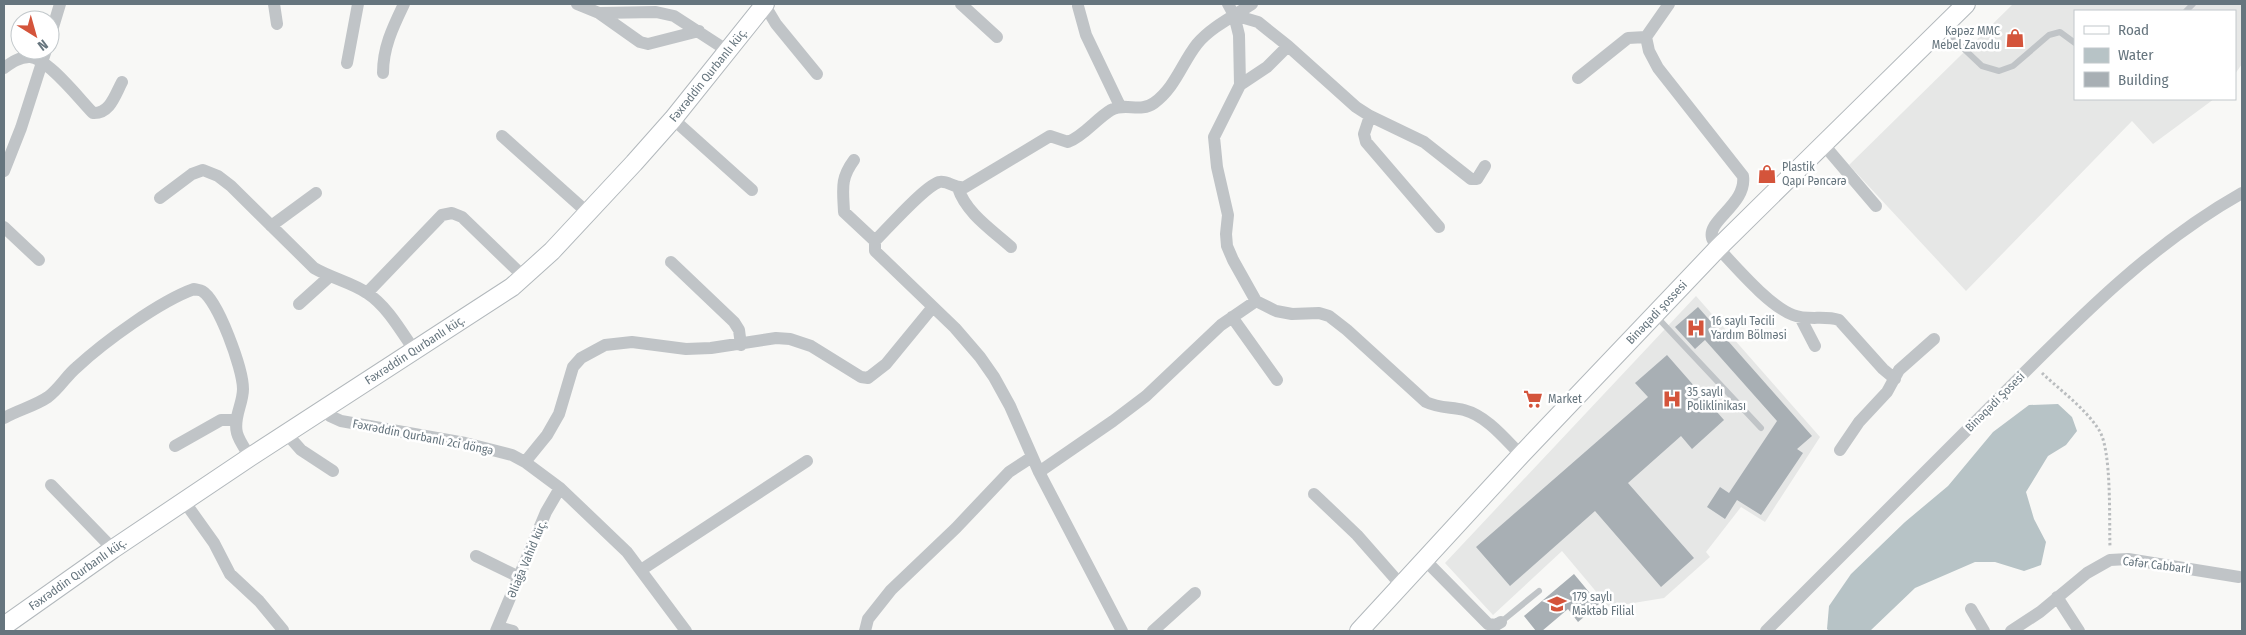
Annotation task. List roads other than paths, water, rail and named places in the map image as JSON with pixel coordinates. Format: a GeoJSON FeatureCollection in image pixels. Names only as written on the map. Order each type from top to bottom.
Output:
{"type":"FeatureCollection","features":[{"type":"Feature","properties":{"kind":"street"},"geometry":{"type":"LineString","coordinates":[[274,4],[277,24]]}},
{"type":"Feature","properties":{"kind":"street"},"geometry":{"type":"LineString","coordinates":[[347,63],[358,4]]}},
{"type":"Feature","properties":{"kind":"street"},"geometry":{"type":"LineString","coordinates":[[383,73],[383,56],[387,41],[404,4]]}},
{"type":"Feature","properties":{"kind":"street"},"geometry":{"type":"LineString","coordinates":[[577,4],[598,13],[640,42],[648,44],[699,31]]}},
{"type":"Feature","properties":{"kind":"street"},"geometry":{"type":"LineString","coordinates":[[765,4],[776,24],[817,74]]}},
{"type":"Feature","properties":{"kind":"street","name":"Fəxrəddin Qurbanlı küç."},"geometry":{"type":"LineString","coordinates":[[4,626],[184,501],[322,409],[488,304],[524,277],[588,213],[673,119],[765,4]]}},
{"type":"Feature","properties":{"kind":"street"},"geometry":{"type":"LineString","coordinates":[[961,4],[997,37]]}},
{"type":"Feature","properties":{"kind":"street"},"geometry":{"type":"LineString","coordinates":[[1228,4],[1234,15],[1239,35],[1240,85],[1214,137],[1216,167],[1226,201],[1227,246],[1256,301],[1276,312],[1292,314],[1320,313],[1329,316],[1426,402],[1434,406],[1464,410],[1476,415],[1491,426],[1522,455]]}},
{"type":"Feature","properties":{"kind":"street"},"geometry":{"type":"LineString","coordinates":[[958,188],[973,183],[1050,136],[1063,142],[1072,140],[1111,110],[1120,106],[1138,108],[1155,102],[1169,88],[1197,44],[1213,30],[1252,4]]}},
{"type":"Feature","properties":{"kind":"street"},"geometry":{"type":"LineString","coordinates":[[1669,4],[1646,37],[1649,51],[1658,68],[1743,176],[1744,185],[1741,194],[1712,228],[1711,237],[1718,248],[1782,310],[1800,317],[1839,320],[1882,369],[1895,379]]}},
{"type":"Feature","properties":{"kind":"street","name":"Binəqədi şossesi"},"geometry":{"type":"LineString","coordinates":[[1359,631],[1654,314],[1718,248],[1966,4]]}},
{"type":"Feature","properties":{"kind":"street"},"geometry":{"type":"LineString","coordinates":[[1078,6],[1086,35],[1120,106]]}},
{"type":"Feature","properties":{"kind":"street"},"geometry":{"type":"LineString","coordinates":[[598,13],[656,12],[674,16],[728,51]]}},
{"type":"Feature","properties":{"kind":"street"},"geometry":{"type":"LineString","coordinates":[[1234,15],[1258,22],[1288,46],[1356,107],[1370,116],[1424,142],[1471,179],[1476,179],[1485,166]]}},
{"type":"Feature","properties":{"kind":"street"},"geometry":{"type":"LineString","coordinates":[[1578,78],[1628,38],[1646,37]]}},
{"type":"Feature","properties":{"kind":"street"},"geometry":{"type":"LineString","coordinates":[[1240,85],[1267,68],[1288,46]]}},
{"type":"Feature","properties":{"kind":"street"},"geometry":{"type":"LineString","coordinates":[[4,68],[15,60]]}},
{"type":"Feature","properties":{"kind":"street"},"geometry":{"type":"LineString","coordinates":[[4,171],[21,128],[43,60]]}},
{"type":"Feature","properties":{"kind":"street"},"geometry":{"type":"LineString","coordinates":[[47,60],[94,114],[100,114],[108,108],[122,82]]}},
{"type":"Feature","properties":{"kind":"street"},"geometry":{"type":"LineString","coordinates":[[1370,116],[1364,134],[1366,142],[1439,227]]}},
{"type":"Feature","properties":{"kind":"street"},"geometry":{"type":"LineString","coordinates":[[673,119],[752,190]]}},
{"type":"Feature","properties":{"kind":"street"},"geometry":{"type":"LineString","coordinates":[[502,136],[588,213]]}},
{"type":"Feature","properties":{"kind":"street"},"geometry":{"type":"LineString","coordinates":[[1824,144],[1876,206]]}},
{"type":"Feature","properties":{"kind":"street"},"geometry":{"type":"LineString","coordinates":[[854,160],[842,180],[844,212],[875,241]]}},
{"type":"Feature","properties":{"kind":"street"},"geometry":{"type":"LineString","coordinates":[[160,198],[192,174],[203,170],[218,176],[231,186],[308,263],[329,277],[367,293],[383,308],[414,350]]}},
{"type":"Feature","properties":{"kind":"street"},"geometry":{"type":"LineString","coordinates":[[1011,247],[970,210],[962,200],[958,188],[945,181],[937,182],[875,241],[875,252],[955,328],[980,357],[994,377],[1039,472],[1122,631]]}},
{"type":"Feature","properties":{"kind":"street"},"geometry":{"type":"LineString","coordinates":[[271,226],[316,193]]}},
{"type":"Feature","properties":{"kind":"street","name":"Binəqədi Şosesi"},"geometry":{"type":"LineString","coordinates":[[1766,631],[2086,311],[2152,253],[2192,224],[2242,193]]}},
{"type":"Feature","properties":{"kind":"street"},"geometry":{"type":"LineString","coordinates":[[367,293],[442,215],[452,213],[462,217],[524,277]]}},
{"type":"Feature","properties":{"kind":"street"},"geometry":{"type":"LineString","coordinates":[[4,227],[39,260]]}},
{"type":"Feature","properties":{"kind":"street"},"geometry":{"type":"LineString","coordinates":[[671,262],[734,322],[739,330],[741,344]]}},
{"type":"Feature","properties":{"kind":"street"},"geometry":{"type":"LineString","coordinates":[[299,304],[329,277]]}},
{"type":"Feature","properties":{"kind":"street"},"geometry":{"type":"LineString","coordinates":[[4,418],[46,398],[60,388],[69,374],[107,342],[152,312],[194,289],[202,291],[208,298],[222,321],[233,347],[243,387],[243,398],[236,420],[237,434],[250,457]]}},
{"type":"Feature","properties":{"kind":"street"},"geometry":{"type":"LineString","coordinates":[[1039,472],[1146,396],[1214,331],[1256,301]]}},
{"type":"Feature","properties":{"kind":"street"},"geometry":{"type":"LineString","coordinates":[[525,462],[547,435],[559,414],[573,367],[581,358],[595,349],[632,342],[686,349],[741,344],[776,338],[802,342],[861,377],[868,378],[886,364],[932,308]]}},
{"type":"Feature","properties":{"kind":"street"},"geometry":{"type":"LineString","coordinates":[[1232,317],[1277,380]]}},
{"type":"Feature","properties":{"kind":"street"},"geometry":{"type":"LineString","coordinates":[[1800,317],[1815,346]]}},
{"type":"Feature","properties":{"kind":"street"},"geometry":{"type":"LineString","coordinates":[[1840,450],[1859,422],[1887,392],[1899,370],[1934,339]]}},
{"type":"Feature","properties":{"kind":"street","name":"Fəxrəddin Qurbanlı 2ci döngə"},"geometry":{"type":"LineString","coordinates":[[322,409],[330,416],[341,421],[465,443],[512,454],[560,488],[621,546],[686,631]]}},
{"type":"Feature","properties":{"kind":"street"},"geometry":{"type":"LineString","coordinates":[[175,446],[221,420],[236,420]]}},
{"type":"Feature","properties":{"kind":"street"},"geometry":{"type":"LineString","coordinates":[[286,433],[301,450],[333,471]]}},
{"type":"Feature","properties":{"kind":"street"},"geometry":{"type":"LineString","coordinates":[[866,631],[868,619],[892,590],[956,528],[1009,472],[1032,457]]}},
{"type":"Feature","properties":{"kind":"street"},"geometry":{"type":"LineString","coordinates":[[640,570],[807,461]]}},
{"type":"Feature","properties":{"kind":"street"},"geometry":{"type":"LineString","coordinates":[[51,485],[113,549]]}},
{"type":"Feature","properties":{"kind":"street","name":"Əliağa Vahid küç."},"geometry":{"type":"LineString","coordinates":[[497,629],[546,512],[560,488]]}},
{"type":"Feature","properties":{"kind":"street"},"geometry":{"type":"LineString","coordinates":[[1314,494],[1357,535],[1401,586]]}},
{"type":"Feature","properties":{"kind":"street"},"geometry":{"type":"LineString","coordinates":[[184,501],[214,543],[230,574],[259,601],[283,630]]}},
{"type":"Feature","properties":{"kind":"street"},"geometry":{"type":"LineString","coordinates":[[476,556],[519,577]]}},
{"type":"Feature","properties":{"kind":"street","name":"Cəfər Cabbarlı"},"geometry":{"type":"LineString","coordinates":[[2011,631],[2086,573],[2110,560],[2128,559],[2239,577]]}},
{"type":"Feature","properties":{"kind":"street"},"geometry":{"type":"LineString","coordinates":[[1425,560],[1488,624],[1496,625],[1501,622]]}},
{"type":"Feature","properties":{"kind":"street"},"geometry":{"type":"LineString","coordinates":[[1153,631],[1194,593]]}},
{"type":"Feature","properties":{"kind":"street"},"geometry":{"type":"LineString","coordinates":[[2057,597],[2079,631]]}},
{"type":"Feature","properties":{"kind":"street"},"geometry":{"type":"LineString","coordinates":[[1971,609],[1984,631]]}},
{"type":"Feature","properties":{"kind":"street"},"geometry":{"type":"LineString","coordinates":[[497,629],[513,631]]}},
{"type":"Feature","properties":{"kind":"lane"},"geometry":{"type":"LineString","coordinates":[[1942,28],[1982,66],[1999,71],[2013,66],[2049,35],[2060,32],[2074,42]]}},
{"type":"Feature","properties":{"kind":"lane"},"geometry":{"type":"LineString","coordinates":[[1654,314],[1761,428]]}},
{"type":"Feature","properties":{"kind":"lane"},"geometry":{"type":"LineString","coordinates":[[1501,622],[1539,591]]}},
{"type":"Feature","properties":{"kind":"water"},"geometry":{"type":"Polygon","coordinates":[[[2058,404],[2072,417],[2077,431],[2066,445],[2048,456],[2026,492],[2034,519],[2046,542],[2041,565],[2024,571],[1995,562],[1975,562],[1915,588],[1870,631],[1829,631],[1827,629],[1829,606],[1851,574],[1905,522],[1948,486],[1993,432],[2029,405],[2058,404]]]}},
{"type":"Feature","properties":{"kind":"place","name":"Kəpəz MMC Mebel Zavodu"},"geometry":{"type":"Point","coordinates":[2015,38]}},
{"type":"Feature","properties":{"kind":"place","name":"Plastik Qapı Pəncərə"},"geometry":{"type":"Point","coordinates":[1767,174]}},
{"type":"Feature","properties":{"kind":"place","name":"16 saylı Təcili Yardım Bölməsi"},"geometry":{"type":"Point","coordinates":[1696,328]}},
{"type":"Feature","properties":{"kind":"place","name":"Market"},"geometry":{"type":"Point","coordinates":[1533,399]}},
{"type":"Feature","properties":{"kind":"place","name":"35 saylı Poliklinikası"},"geometry":{"type":"Point","coordinates":[1672,399]}},
{"type":"Feature","properties":{"kind":"place","name":"179 saylı Məktəb Filial"},"geometry":{"type":"Point","coordinates":[1557,604]}}]}
